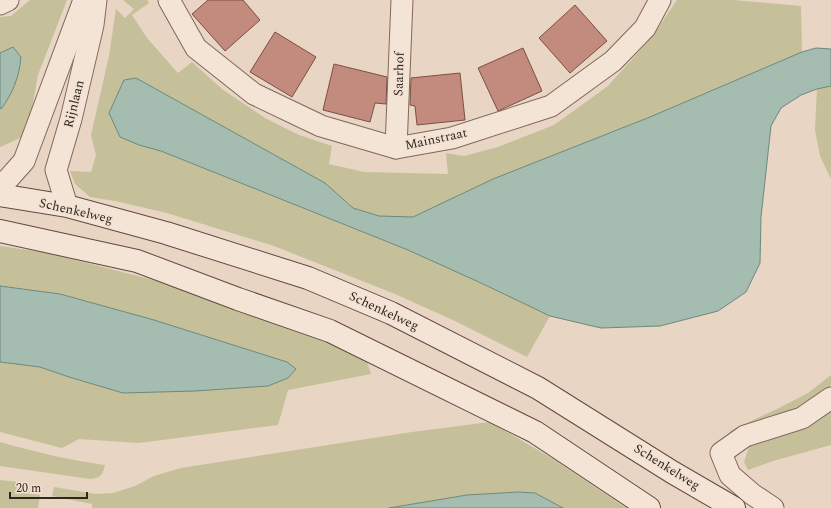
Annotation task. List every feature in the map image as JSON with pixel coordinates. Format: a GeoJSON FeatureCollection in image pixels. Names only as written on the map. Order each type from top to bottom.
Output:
{"type":"FeatureCollection","features":[{"type":"Feature","properties":{"kind":"main road","name":"Schenkelweg"},"geometry":{"type":"LineString","coordinates":[[0,195],[67,206],[166,233],[308,278],[391,313],[538,388],[672,472],[734,508]]}},
{"type":"Feature","properties":{"kind":"main road"},"geometry":{"type":"LineString","coordinates":[[0,231],[137,261],[238,299],[330,331],[535,432],[650,508]]}},
{"type":"Feature","properties":{"kind":"street"},"geometry":{"type":"LineString","coordinates":[[0,4],[8,0]]}},
{"type":"Feature","properties":{"kind":"street","name":"Rijnlaan"},"geometry":{"type":"LineString","coordinates":[[0,188],[24,161],[84,0]]}},
{"type":"Feature","properties":{"kind":"street","name":"Rijnlaan"},"geometry":{"type":"LineString","coordinates":[[67,206],[56,170],[71,119],[93,25],[96,0]]}},
{"type":"Feature","properties":{"kind":"street","name":"Mainstraat"},"geometry":{"type":"LineString","coordinates":[[169,0],[196,48],[254,94],[321,126],[396,148],[452,138],[551,106],[613,61],[645,28],[660,0]]}},
{"type":"Feature","properties":{"kind":"street","name":"Saarhof"},"geometry":{"type":"LineString","coordinates":[[396,148],[402,0]]}},
{"type":"Feature","properties":{"kind":"street"},"geometry":{"type":"LineString","coordinates":[[773,508],[752,494],[730,475],[721,453],[745,436],[802,418],[831,398]]}},
{"type":"Feature","properties":{"kind":"shaded area"},"geometry":{"type":"Polygon","coordinates":[[[30,0],[67,0],[38,75],[27,135],[0,147],[0,109],[2,108],[13,47],[0,53],[0,17],[11,16],[30,0]]]}},
{"type":"Feature","properties":{"kind":"shaded area"},"geometry":{"type":"Polygon","coordinates":[[[123,0],[147,0],[149,3],[132,15],[147,38],[178,73],[192,62],[222,89],[265,118],[299,135],[332,146],[329,164],[364,172],[448,174],[446,153],[464,156],[498,147],[554,125],[608,86],[652,37],[677,0],[733,0],[801,6],[802,52],[650,117],[493,179],[413,217],[379,216],[353,208],[325,183],[136,78],[124,80],[139,145],[161,151],[408,250],[550,316],[527,357],[455,321],[395,294],[274,246],[167,213],[90,197],[75,184],[70,171],[91,172],[96,155],[91,135],[109,56],[116,9],[125,18],[134,9],[123,0]]]}},
{"type":"Feature","properties":{"kind":"shaded area"},"geometry":{"type":"Polygon","coordinates":[[[13,47],[21,57],[19,72],[9,96],[0,109],[0,53],[13,47]]]}},
{"type":"Feature","properties":{"kind":"shaded area"},"geometry":{"type":"Polygon","coordinates":[[[816,48],[831,49],[831,86],[801,95],[781,108],[771,126],[761,217],[760,263],[746,292],[718,311],[660,326],[601,328],[550,316],[408,250],[161,151],[139,145],[120,137],[109,113],[124,80],[136,78],[325,183],[353,208],[379,216],[413,217],[493,179],[650,117],[802,52],[816,48]]]}},
{"type":"Feature","properties":{"kind":"shaded area"},"geometry":{"type":"Polygon","coordinates":[[[831,86],[831,179],[820,156],[815,130],[817,89],[831,86]]]}},
{"type":"Feature","properties":{"kind":"shaded area"},"geometry":{"type":"Polygon","coordinates":[[[0,246],[49,253],[224,300],[315,333],[366,358],[371,374],[288,390],[278,425],[139,443],[79,439],[62,448],[0,432],[0,362],[40,367],[123,393],[287,362],[154,320],[60,294],[0,286],[0,246]]]}},
{"type":"Feature","properties":{"kind":"shaded area"},"geometry":{"type":"Polygon","coordinates":[[[0,286],[60,294],[154,320],[287,362],[296,369],[288,378],[268,386],[195,391],[123,393],[40,367],[0,362],[0,286]]]}},
{"type":"Feature","properties":{"kind":"shaded area"},"geometry":{"type":"Polygon","coordinates":[[[831,375],[831,445],[773,461],[748,470],[744,462],[749,447],[730,431],[808,393],[831,375]]]}},
{"type":"Feature","properties":{"kind":"shaded area"},"geometry":{"type":"Polygon","coordinates":[[[490,422],[553,459],[626,508],[563,508],[535,493],[518,492],[467,495],[389,508],[92,508],[92,504],[52,496],[54,487],[96,494],[113,493],[135,486],[154,476],[181,468],[412,432],[490,422]]]}},
{"type":"Feature","properties":{"kind":"shaded area"},"geometry":{"type":"Polygon","coordinates":[[[0,442],[78,461],[105,465],[102,474],[96,478],[90,479],[0,466],[0,442]]]}},
{"type":"Feature","properties":{"kind":"shaded area"},"geometry":{"type":"Polygon","coordinates":[[[0,480],[18,482],[16,492],[40,495],[38,508],[0,508],[0,480]]]}},
{"type":"Feature","properties":{"kind":"shaded area"},"geometry":{"type":"Polygon","coordinates":[[[518,492],[535,493],[563,508],[389,508],[467,495],[518,492]]]}},
{"type":"Feature","properties":{"kind":"building"},"geometry":{"type":"Polygon","coordinates":[[[208,0],[243,0],[260,20],[225,51],[192,14],[208,0]]]}},
{"type":"Feature","properties":{"kind":"building"},"geometry":{"type":"Polygon","coordinates":[[[575,5],[607,41],[570,73],[539,38],[575,5]]]}},
{"type":"Feature","properties":{"kind":"building"},"geometry":{"type":"Polygon","coordinates":[[[275,32],[316,57],[292,97],[250,72],[275,32]]]}},
{"type":"Feature","properties":{"kind":"building"},"geometry":{"type":"Polygon","coordinates":[[[523,48],[542,91],[498,111],[478,68],[523,48]]]}},
{"type":"Feature","properties":{"kind":"building"},"geometry":{"type":"Polygon","coordinates":[[[334,64],[387,77],[386,104],[375,103],[370,122],[323,110],[334,64]]]}},
{"type":"Feature","properties":{"kind":"building"},"geometry":{"type":"Polygon","coordinates":[[[460,73],[465,120],[417,125],[415,106],[410,105],[411,78],[460,73]]]}}]}
